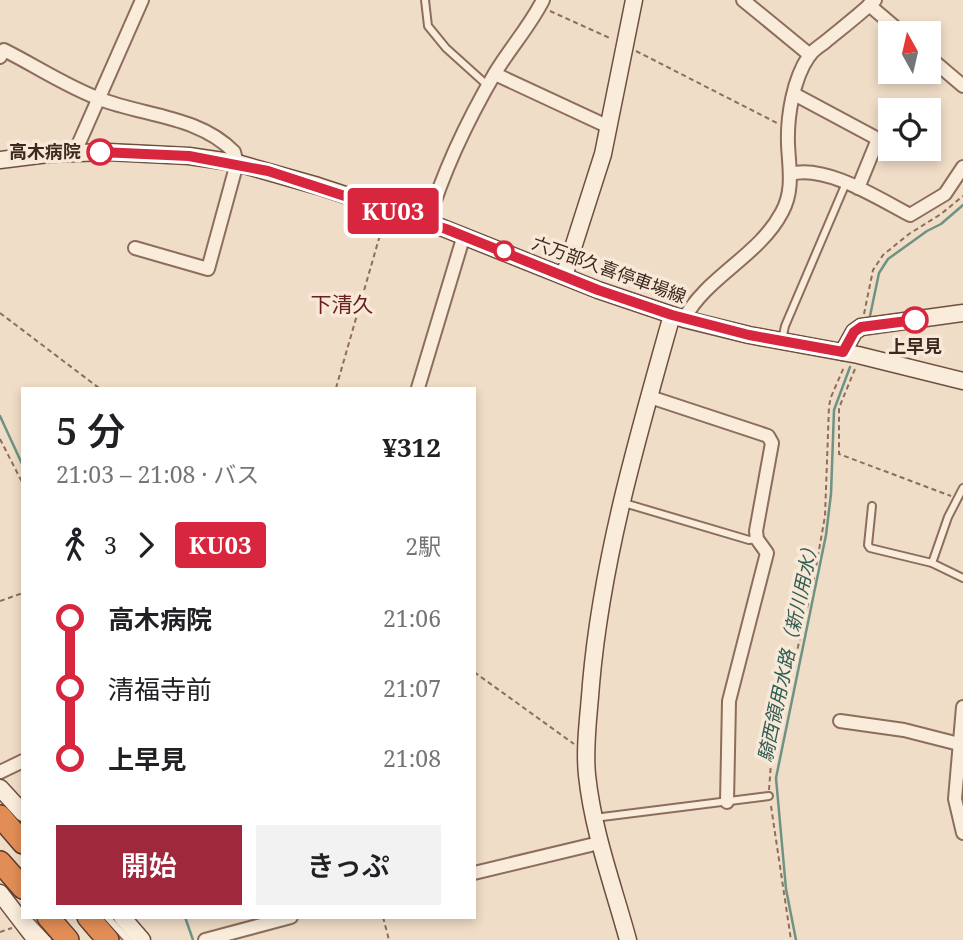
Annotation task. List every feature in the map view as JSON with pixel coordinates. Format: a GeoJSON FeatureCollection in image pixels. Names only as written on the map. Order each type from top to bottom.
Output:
{"type":"FeatureCollection","features":[{"type":"Feature","properties":{"kind":"highway"},"geometry":{"type":"LineString","coordinates":[[0,817],[21,841]]}},
{"type":"Feature","properties":{"kind":"highway"},"geometry":{"type":"LineString","coordinates":[[0,862],[10,894]]}},
{"type":"Feature","properties":{"kind":"highway"},"geometry":{"type":"LineString","coordinates":[[50,919],[68,940]]}},
{"type":"Feature","properties":{"kind":"highway"},"geometry":{"type":"LineString","coordinates":[[90,919],[108,940]]}},
{"type":"Feature","properties":{"kind":"street"},"geometry":{"type":"LineString","coordinates":[[75,152],[142,0]]}},
{"type":"Feature","properties":{"kind":"street"},"geometry":{"type":"LineString","coordinates":[[564,276],[597,177],[635,0]]}},
{"type":"Feature","properties":{"kind":"street"},"geometry":{"type":"LineString","coordinates":[[743,0],[810,55]]}},
{"type":"Feature","properties":{"kind":"street"},"geometry":{"type":"LineString","coordinates":[[428,222],[450,157],[495,74],[541,3]]}},
{"type":"Feature","properties":{"kind":"street"},"geometry":{"type":"LineString","coordinates":[[628,940],[599,843],[587,772],[587,752],[596,640],[607,565],[650,397],[678,317],[741,260],[780,215],[789,197],[789,129],[793,94],[810,55],[872,3],[890,21]]}},
{"type":"Feature","properties":{"kind":"street"},"geometry":{"type":"LineString","coordinates":[[1,52],[99,99],[180,121],[207,132],[228,146],[236,156],[237,163],[208,269],[135,248]]}},
{"type":"Feature","properties":{"kind":"street"},"geometry":{"type":"LineString","coordinates":[[942,68],[963,86]]}},
{"type":"Feature","properties":{"kind":"street"},"geometry":{"type":"LineString","coordinates":[[495,74],[609,127]]}},
{"type":"Feature","properties":{"kind":"street"},"geometry":{"type":"LineString","coordinates":[[793,94],[878,139],[852,185]]}},
{"type":"Feature","properties":{"kind":"street","name":"六万部久喜停車場線"},"geometry":{"type":"LineString","coordinates":[[0,160],[75,152],[189,156],[237,163],[428,222],[564,276],[678,317],[845,357],[963,381]]}},
{"type":"Feature","properties":{"kind":"street"},"geometry":{"type":"LineString","coordinates":[[790,174],[803,171],[852,185],[910,215],[945,194],[963,167]]}},
{"type":"Feature","properties":{"kind":"street"},"geometry":{"type":"LineString","coordinates":[[418,387],[464,235]]}},
{"type":"Feature","properties":{"kind":"street"},"geometry":{"type":"LineString","coordinates":[[845,357],[854,332],[861,327],[963,313]]}},
{"type":"Feature","properties":{"kind":"street"},"geometry":{"type":"LineString","coordinates":[[650,397],[768,436],[772,443],[756,531],[757,539],[767,553],[729,701],[727,802]]}},
{"type":"Feature","properties":{"kind":"street"},"geometry":{"type":"LineString","coordinates":[[963,707],[955,799],[963,833]]}},
{"type":"Feature","properties":{"kind":"street"},"geometry":{"type":"LineString","coordinates":[[840,721],[904,730],[959,744]]}},
{"type":"Feature","properties":{"kind":"street"},"geometry":{"type":"LineString","coordinates":[[0,772],[21,762]]}},
{"type":"Feature","properties":{"kind":"street"},"geometry":{"type":"LineString","coordinates":[[0,788],[21,811]]}},
{"type":"Feature","properties":{"kind":"street"},"geometry":{"type":"LineString","coordinates":[[476,873],[599,843]]}},
{"type":"Feature","properties":{"kind":"street"},"geometry":{"type":"LineString","coordinates":[[10,894],[21,913]]}},
{"type":"Feature","properties":{"kind":"street"},"geometry":{"type":"LineString","coordinates":[[24,919],[36,940]]}},
{"type":"Feature","properties":{"kind":"street"},"geometry":{"type":"LineString","coordinates":[[124,919],[142,940]]}},
{"type":"Feature","properties":{"kind":"street"},"geometry":{"type":"LineString","coordinates":[[205,940],[284,919]]}},
{"type":"Feature","properties":{"kind":"lane"},"geometry":{"type":"LineString","coordinates":[[425,0],[428,26],[446,48],[488,87]]}},
{"type":"Feature","properties":{"kind":"lane"},"geometry":{"type":"LineString","coordinates":[[782,341],[785,326],[852,185]]}},
{"type":"Feature","properties":{"kind":"lane"},"geometry":{"type":"LineString","coordinates":[[932,563],[948,517],[963,488]]}},
{"type":"Feature","properties":{"kind":"lane"},"geometry":{"type":"LineString","coordinates":[[622,503],[749,540],[757,539]]}},
{"type":"Feature","properties":{"kind":"lane"},"geometry":{"type":"LineString","coordinates":[[872,506],[868,545],[870,548],[932,563],[963,578]]}},
{"type":"Feature","properties":{"kind":"lane"},"geometry":{"type":"LineString","coordinates":[[594,818],[769,796]]}},
{"type":"Feature","properties":{"kind":"lane"},"geometry":{"type":"LineString","coordinates":[[10,894],[21,911]]}},
{"type":"Feature","properties":{"kind":"lane"},"geometry":{"type":"LineString","coordinates":[[27,919],[48,940]]}},
{"type":"Feature","properties":{"kind":"lane"},"geometry":{"type":"LineString","coordinates":[[109,919],[128,940]]}},
{"type":"Feature","properties":{"kind":"path"},"geometry":{"type":"LineString","coordinates":[[541,3],[789,129]]}},
{"type":"Feature","properties":{"kind":"path"},"geometry":{"type":"LineString","coordinates":[[862,321],[873,270],[883,255],[963,196]]}},
{"type":"Feature","properties":{"kind":"path"},"geometry":{"type":"LineString","coordinates":[[336,387],[387,209]]}},
{"type":"Feature","properties":{"kind":"path"},"geometry":{"type":"LineString","coordinates":[[0,313],[98,387]]}},
{"type":"Feature","properties":{"kind":"path"},"geometry":{"type":"LineString","coordinates":[[791,940],[769,796],[771,763],[814,578],[825,516],[829,406],[845,357]]}},
{"type":"Feature","properties":{"kind":"path"},"geometry":{"type":"LineString","coordinates":[[856,365],[839,408],[839,454],[957,499]]}},
{"type":"Feature","properties":{"kind":"path"},"geometry":{"type":"LineString","coordinates":[[0,439],[21,480]]}},
{"type":"Feature","properties":{"kind":"path"},"geometry":{"type":"LineString","coordinates":[[0,601],[21,594]]}},
{"type":"Feature","properties":{"kind":"path"},"geometry":{"type":"LineString","coordinates":[[476,673],[587,752]]}},
{"type":"Feature","properties":{"kind":"path"},"geometry":{"type":"LineString","coordinates":[[384,919],[389,940]]}},
{"type":"Feature","properties":{"kind":"waterway","name":"騎西領用水路（新川用水）"},"geometry":{"type":"LineString","coordinates":[[870,316],[879,273],[888,259],[941,224],[963,205]]}},
{"type":"Feature","properties":{"kind":"waterway","name":"騎西領用水路（新川用水）"},"geometry":{"type":"LineString","coordinates":[[796,940],[786,889],[776,778],[826,535],[831,494],[834,410],[850,367]]}},
{"type":"Feature","properties":{"kind":"waterway"},"geometry":{"type":"LineString","coordinates":[[0,416],[21,462]]}},
{"type":"Feature","properties":{"kind":"waterway"},"geometry":{"type":"LineString","coordinates":[[186,919],[193,940]]}},
{"type":"Feature","properties":{"kind":"bus line","name":"KU03"},"geometry":{"type":"LineString","coordinates":[[100,152],[189,156],[268,171],[464,235],[635,303],[684,319],[749,335],[843,352],[854,332],[861,327],[915,320]]}},
{"type":"Feature","properties":{"kind":"place","name":"高木病院"},"geometry":{"type":"Point","coordinates":[100,152]}},
{"type":"Feature","properties":{"kind":"place","name":"上早見"},"geometry":{"type":"Point","coordinates":[915,320]}},
{"type":"Feature","properties":{"kind":"district","name":"下清久"},"geometry":{"type":"Point","coordinates":[342,305]}}]}
